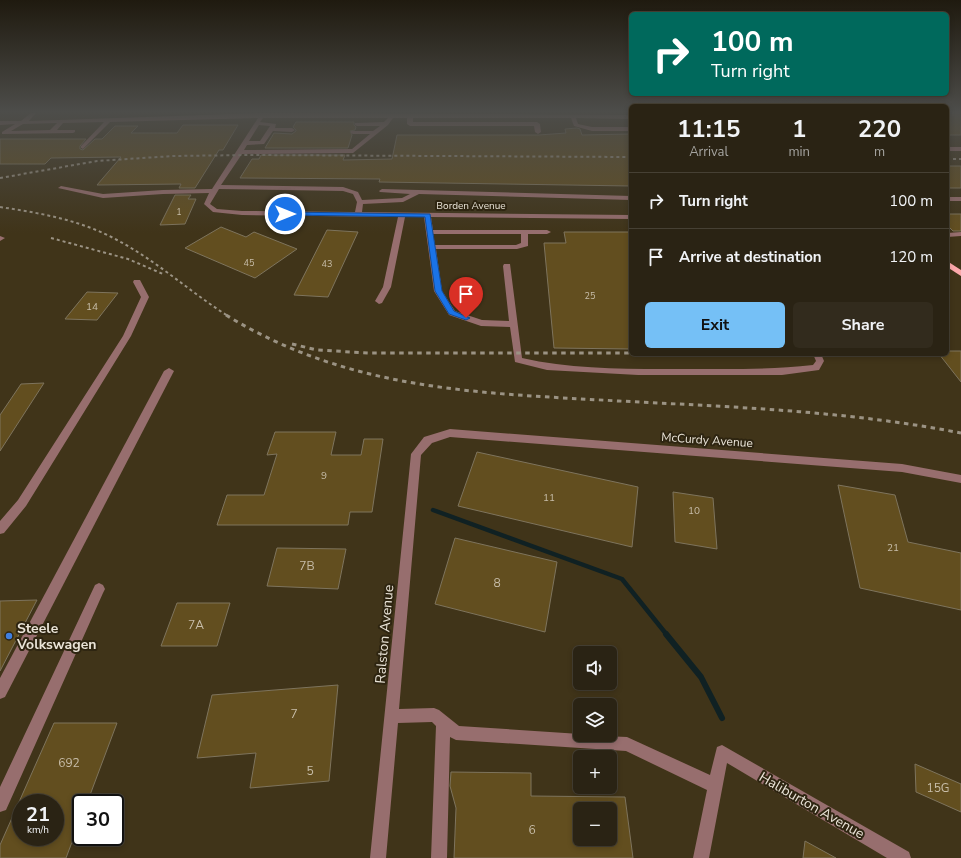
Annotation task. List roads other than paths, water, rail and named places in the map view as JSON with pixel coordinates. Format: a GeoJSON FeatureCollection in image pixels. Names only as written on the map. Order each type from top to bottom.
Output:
{"type":"FeatureCollection","features":[{"type":"Feature","properties":{"kind":"main road"},"geometry":{"type":"LineString","coordinates":[[949,265],[961,274]]}},
{"type":"Feature","properties":{"kind":"street"},"geometry":{"type":"LineString","coordinates":[[215,189],[239,153]]}},
{"type":"Feature","properties":{"kind":"street"},"geometry":{"type":"LineString","coordinates":[[61,188],[103,196],[215,189],[343,189],[356,193],[360,202],[358,214]]}},
{"type":"Feature","properties":{"kind":"street","name":"Borden Avenue"},"geometry":{"type":"LineString","coordinates":[[215,189],[207,204],[214,211],[242,213],[629,217]]}},
{"type":"Feature","properties":{"kind":"street"},"geometry":{"type":"LineString","coordinates":[[382,191],[629,198]]}},
{"type":"Feature","properties":{"kind":"street"},"geometry":{"type":"LineString","coordinates":[[360,202],[403,200],[417,192]]}},
{"type":"Feature","properties":{"kind":"street"},"geometry":{"type":"LineString","coordinates":[[949,199],[961,199]]}},
{"type":"Feature","properties":{"kind":"street"},"geometry":{"type":"LineString","coordinates":[[379,301],[387,287],[402,215]]}},
{"type":"Feature","properties":{"kind":"street"},"geometry":{"type":"LineString","coordinates":[[427,215],[438,291],[452,313],[481,323],[514,324]]}},
{"type":"Feature","properties":{"kind":"street"},"geometry":{"type":"LineString","coordinates":[[430,232],[547,232]]}},
{"type":"Feature","properties":{"kind":"street"},"geometry":{"type":"LineString","coordinates":[[432,247],[516,247],[525,244],[524,232]]}},
{"type":"Feature","properties":{"kind":"street"},"geometry":{"type":"LineString","coordinates":[[949,235],[961,234]]}},
{"type":"Feature","properties":{"kind":"street"},"geometry":{"type":"LineString","coordinates":[[506,266],[518,360],[547,367],[672,373],[782,372],[816,368],[820,361],[818,356]]}},
{"type":"Feature","properties":{"kind":"street"},"geometry":{"type":"LineString","coordinates":[[0,529],[22,503],[127,336],[146,297],[137,282]]}},
{"type":"Feature","properties":{"kind":"street"},"geometry":{"type":"LineString","coordinates":[[0,692],[169,371]]}},
{"type":"Feature","properties":{"kind":"street","name":"McCurdy Avenue"},"geometry":{"type":"LineString","coordinates":[[450,433],[902,468],[961,479]]}},
{"type":"Feature","properties":{"kind":"street","name":"Ralston Avenue"},"geometry":{"type":"LineString","coordinates":[[378,858],[416,454],[428,440],[450,433]]}},
{"type":"Feature","properties":{"kind":"street"},"geometry":{"type":"LineString","coordinates":[[0,804],[99,590]]}},
{"type":"Feature","properties":{"kind":"street"},"geometry":{"type":"LineString","coordinates":[[392,716],[434,715],[456,733],[627,744],[715,786],[701,858]]}},
{"type":"Feature","properties":{"kind":"street"},"geometry":{"type":"LineString","coordinates":[[439,858],[443,722]]}},
{"type":"Feature","properties":{"kind":"street","name":"Haliburton Avenue"},"geometry":{"type":"LineString","coordinates":[[715,786],[722,752],[903,858]]}},
{"type":"Feature","properties":{"kind":"waterway"},"geometry":{"type":"LineString","coordinates":[[433,510],[622,579],[667,635]]}},
{"type":"Feature","properties":{"kind":"waterway"},"geometry":{"type":"LineString","coordinates":[[666,634],[701,677],[722,718]]}},
{"type":"Feature","properties":{"kind":"railway"},"geometry":{"type":"LineString","coordinates":[[0,178],[97,161],[173,156],[629,157]]}},
{"type":"Feature","properties":{"kind":"railway"},"geometry":{"type":"LineString","coordinates":[[949,159],[961,159]]}},
{"type":"Feature","properties":{"kind":"railway"},"geometry":{"type":"LineString","coordinates":[[0,207],[60,218],[103,233],[146,257],[228,316]]}},
{"type":"Feature","properties":{"kind":"railway"},"geometry":{"type":"LineString","coordinates":[[51,238],[128,259],[163,274]]}},
{"type":"Feature","properties":{"kind":"railway"},"geometry":{"type":"LineString","coordinates":[[226,315],[273,340],[320,359],[368,374],[416,384],[516,395],[791,411],[876,420],[961,433]]}},
{"type":"Feature","properties":{"kind":"railway"},"geometry":{"type":"LineString","coordinates":[[292,344],[317,350],[369,353],[629,353]]}},
{"type":"Feature","properties":{"kind":"place","name":"Steele Volkswagen"},"geometry":{"type":"Point","coordinates":[9,636]}}]}
